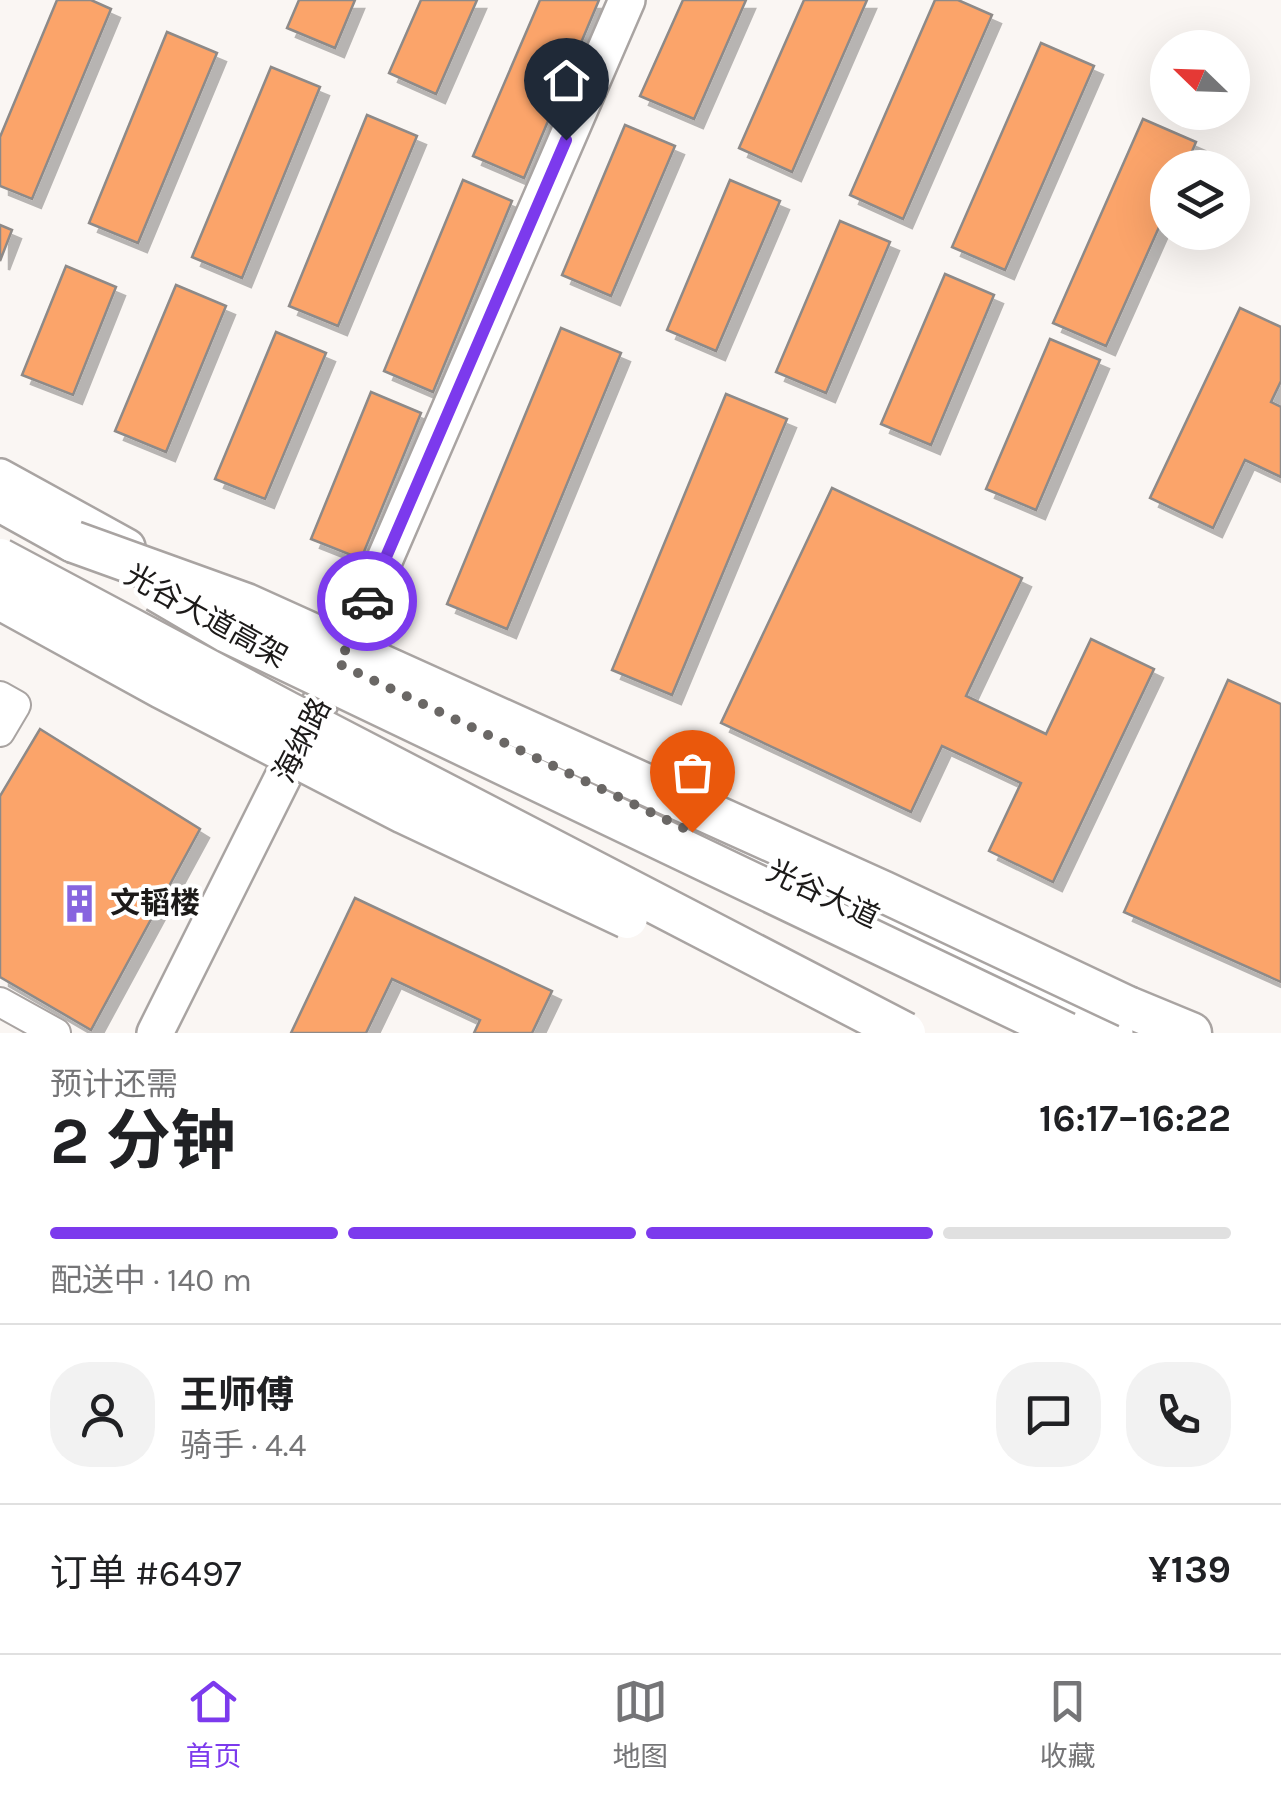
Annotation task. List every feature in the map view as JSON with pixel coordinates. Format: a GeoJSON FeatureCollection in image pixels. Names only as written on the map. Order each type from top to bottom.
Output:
{"type":"FeatureCollection","features":[{"type":"Feature","properties":{"kind":"highway","name":"光谷大道高架"},"geometry":{"type":"LineString","coordinates":[[0,501],[227,632],[1066,1033]]}},
{"type":"Feature","properties":{"kind":"highway"},"geometry":{"type":"LineString","coordinates":[[74,542],[246,604],[1191,1033]]}},
{"type":"Feature","properties":{"kind":"highway","name":"光谷大道高架"},"geometry":{"type":"LineString","coordinates":[[0,559],[905,1033]]}},
{"type":"Feature","properties":{"kind":"highway"},"geometry":{"type":"LineString","coordinates":[[1,591],[162,688],[404,814],[675,940],[896,1033]]}},
{"type":"Feature","properties":{"kind":"main road","name":"海纳路"},"geometry":{"type":"LineString","coordinates":[[154,1033],[339,664],[627,0]]}},
{"type":"Feature","properties":{"kind":"main road","name":"光谷大道"},"geometry":{"type":"LineString","coordinates":[[0,477],[339,664],[1115,1033]]}},
{"type":"Feature","properties":{"kind":"main road"},"geometry":{"type":"LineString","coordinates":[[1,591],[922,1033]]}},
{"type":"Feature","properties":{"kind":"lane"},"geometry":{"type":"LineString","coordinates":[[0,696],[16,705],[0,732]]}},
{"type":"Feature","properties":{"kind":"lane"},"geometry":{"type":"LineString","coordinates":[[0,1002],[56,1033]]}},
{"type":"Feature","properties":{"kind":"building"},"geometry":{"type":"Polygon","coordinates":[[[57,0],[91,0],[111,9],[32,199],[0,186],[0,137],[57,0]]]}},
{"type":"Feature","properties":{"kind":"building"},"geometry":{"type":"Polygon","coordinates":[[[299,0],[355,0],[335,48],[287,28],[299,0]]]}},
{"type":"Feature","properties":{"kind":"building"},"geometry":{"type":"Polygon","coordinates":[[[421,0],[477,0],[436,94],[389,73],[421,0]]]}},
{"type":"Feature","properties":{"kind":"building"},"geometry":{"type":"Polygon","coordinates":[[[540,0],[599,0],[524,178],[473,156],[540,0]]]}},
{"type":"Feature","properties":{"kind":"building"},"geometry":{"type":"Polygon","coordinates":[[[683,0],[746,0],[694,119],[640,96],[683,0]]]}},
{"type":"Feature","properties":{"kind":"building"},"geometry":{"type":"Polygon","coordinates":[[[804,0],[867,0],[792,172],[739,148],[804,0]]]}},
{"type":"Feature","properties":{"kind":"building"},"geometry":{"type":"Polygon","coordinates":[[[935,0],[958,0],[992,15],[903,219],[850,195],[935,0]]]}},
{"type":"Feature","properties":{"kind":"building"},"geometry":{"type":"Polygon","coordinates":[[[167,32],[217,53],[138,243],[89,223],[167,32]]]}},
{"type":"Feature","properties":{"kind":"building"},"geometry":{"type":"Polygon","coordinates":[[[1041,43],[1094,66],[1005,270],[952,247],[1041,43]]]}},
{"type":"Feature","properties":{"kind":"building"},"geometry":{"type":"Polygon","coordinates":[[[271,67],[320,87],[242,278],[192,257],[271,67]]]}},
{"type":"Feature","properties":{"kind":"building"},"geometry":{"type":"Polygon","coordinates":[[[367,115],[417,136],[338,326],[289,306],[367,115]]]}},
{"type":"Feature","properties":{"kind":"building"},"geometry":{"type":"Polygon","coordinates":[[[1143,119],[1150,122],[1150,130],[1168,130],[1196,142],[1193,150],[1150,150],[1150,247],[1106,346],[1053,323],[1143,119]]]}},
{"type":"Feature","properties":{"kind":"building"},"geometry":{"type":"Polygon","coordinates":[[[625,125],[675,146],[611,296],[562,275],[625,125]]]}},
{"type":"Feature","properties":{"kind":"building"},"geometry":{"type":"Polygon","coordinates":[[[463,180],[512,201],[433,392],[384,371],[463,180]]]}},
{"type":"Feature","properties":{"kind":"building"},"geometry":{"type":"Polygon","coordinates":[[[730,180],[780,201],[716,351],[667,330],[730,180]]]}},
{"type":"Feature","properties":{"kind":"building"},"geometry":{"type":"Polygon","coordinates":[[[840,221],[890,242],[826,393],[776,372],[840,221]]]}},
{"type":"Feature","properties":{"kind":"building"},"geometry":{"type":"Polygon","coordinates":[[[0,225],[12,230],[0,261],[0,225]]]}},
{"type":"Feature","properties":{"kind":"building"},"geometry":{"type":"Polygon","coordinates":[[[66,266],[116,287],[73,395],[22,375],[66,266]]]}},
{"type":"Feature","properties":{"kind":"building"},"geometry":{"type":"Polygon","coordinates":[[[945,274],[994,295],[931,445],[881,424],[945,274]]]}},
{"type":"Feature","properties":{"kind":"building"},"geometry":{"type":"Polygon","coordinates":[[[176,285],[226,306],[166,452],[115,431],[176,285]]]}},
{"type":"Feature","properties":{"kind":"building"},"geometry":{"type":"Polygon","coordinates":[[[1240,308],[1281,327],[1281,381],[1271,402],[1281,407],[1281,477],[1245,460],[1213,528],[1150,498],[1240,308]]]}},
{"type":"Feature","properties":{"kind":"building"},"geometry":{"type":"Polygon","coordinates":[[[561,328],[621,353],[507,629],[447,604],[561,328]]]}},
{"type":"Feature","properties":{"kind":"building"},"geometry":{"type":"Polygon","coordinates":[[[276,332],[326,353],[265,499],[215,479],[276,332]]]}},
{"type":"Feature","properties":{"kind":"building"},"geometry":{"type":"Polygon","coordinates":[[[1050,339],[1100,360],[1036,510],[986,489],[1050,339]]]}},
{"type":"Feature","properties":{"kind":"building"},"geometry":{"type":"Polygon","coordinates":[[[371,392],[421,413],[361,559],[311,539],[371,392]]]}},
{"type":"Feature","properties":{"kind":"building"},"geometry":{"type":"Polygon","coordinates":[[[726,394],[787,419],[672,695],[612,670],[726,394]]]}},
{"type":"Feature","properties":{"kind":"building"},"geometry":{"type":"Polygon","coordinates":[[[832,488],[1022,578],[966,696],[1046,734],[1091,639],[1154,669],[1053,882],[989,851],[1021,783],[942,746],[911,812],[721,723],[832,488]]]}},
{"type":"Feature","properties":{"kind":"building"},"geometry":{"type":"Polygon","coordinates":[[[1228,680],[1281,704],[1281,982],[1124,912],[1228,680]]]}},
{"type":"Feature","properties":{"kind":"building","name":"文韬楼"},"geometry":{"type":"Polygon","coordinates":[[[40,729],[200,829],[91,1030],[0,977],[0,796],[40,729]]]}},
{"type":"Feature","properties":{"kind":"building"},"geometry":{"type":"Polygon","coordinates":[[[355,898],[552,991],[532,1033],[474,1033],[480,1020],[392,979],[366,1033],[291,1033],[355,898]]]}},
{"type":"Feature","properties":{"kind":"way so far"},"geometry":{"type":"LineString","coordinates":[[367,601],[339,664],[692,832]]}},
{"type":"Feature","properties":{"kind":"place","name":"文韬楼"},"geometry":{"type":"Point","coordinates":[80,903]}},
{"type":"Feature","properties":{"kind":"route"},"geometry":{"type":"LineString","coordinates":[[367,601],[566,140]]}}]}
